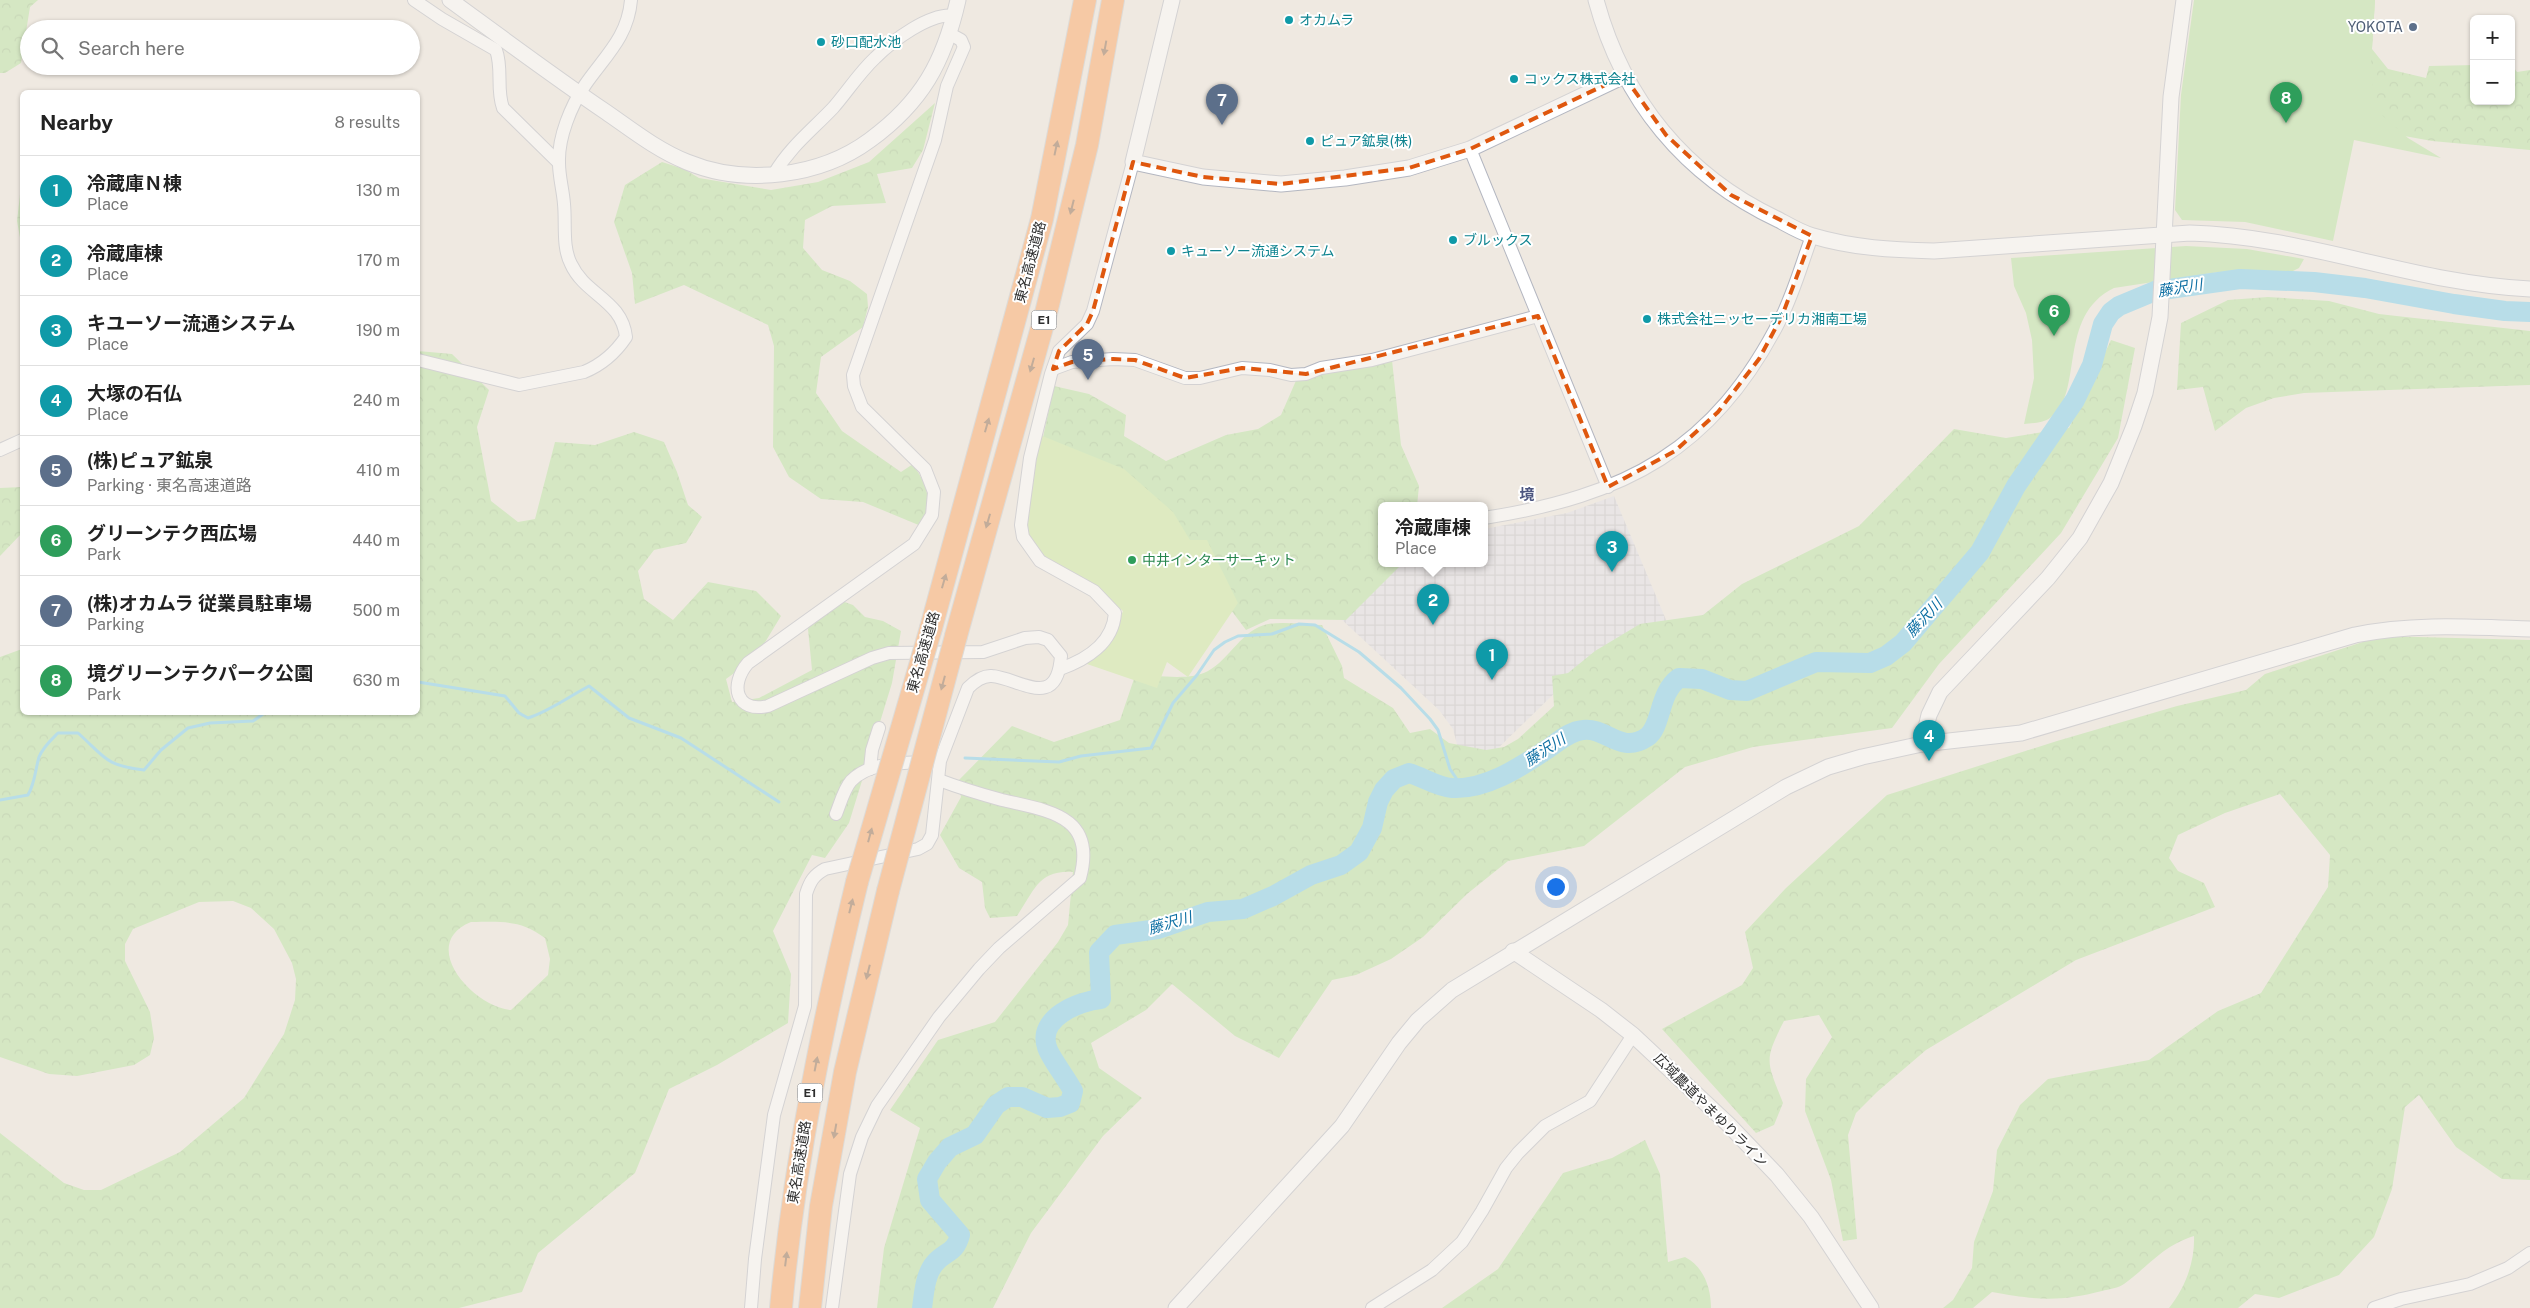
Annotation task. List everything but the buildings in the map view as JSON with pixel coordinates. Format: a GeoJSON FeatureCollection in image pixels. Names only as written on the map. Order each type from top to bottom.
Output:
{"type":"FeatureCollection","features":[{"type":"Feature","properties":{"kind":"highway","name":"東名高速道路"},"geometry":{"type":"LineString","coordinates":[[781,1308],[797,1168],[815,1068],[857,882],[931,628],[1042,219],[1085,0]]}},
{"type":"Feature","properties":{"kind":"highway","name":"東名高速道路"},"geometry":{"type":"LineString","coordinates":[[810,1308],[821,1206],[845,1072],[888,891],[956,636],[1046,313],[1087,145],[1113,0]]}},
{"type":"Feature","properties":{"kind":"street"},"geometry":{"type":"LineString","coordinates":[[414,0],[442,19],[499,45],[580,94],[664,151],[688,163],[729,174],[774,174],[802,170],[832,161],[858,149],[893,123],[922,91],[934,71],[950,34],[958,0]]}},
{"type":"Feature","properties":{"kind":"street"},"geometry":{"type":"LineString","coordinates":[[450,0],[499,45],[499,99],[502,108],[558,163]]}},
{"type":"Feature","properties":{"kind":"street"},"geometry":{"type":"LineString","coordinates":[[420,360],[519,385],[584,372],[594,368],[620,346],[626,337],[625,323],[619,313],[582,279],[571,264],[566,249],[564,203],[558,163],[561,141],[580,94],[622,36],[630,15],[630,0]]}},
{"type":"Feature","properties":{"kind":"street"},"geometry":{"type":"LineString","coordinates":[[1060,669],[1088,657],[1104,641],[1114,626],[1115,613],[1094,591],[1040,561],[1023,537],[1022,526],[1030,458],[1059,351],[1087,324],[1093,312],[1133,162],[1172,0]]}},
{"type":"Feature","properties":{"kind":"street"},"geometry":{"type":"LineString","coordinates":[[1596,0],[1603,25],[1624,76],[1643,106],[1694,164],[1732,194],[1812,236],[1853,245],[1893,250],[1934,251],[2190,233],[2230,234],[2451,279],[2530,289]]}},
{"type":"Feature","properties":{"kind":"street"},"geometry":{"type":"LineString","coordinates":[[1922,744],[1929,715],[1940,692],[2048,578],[2080,538],[2112,483],[2144,393],[2160,317],[2171,97],[2184,0]]}},
{"type":"Feature","properties":{"kind":"street"},"geometry":{"type":"LineString","coordinates":[[774,174],[787,153],[833,108],[876,56],[922,23],[946,14],[954,16]]}},
{"type":"Feature","properties":{"kind":"street"},"geometry":{"type":"LineString","coordinates":[[751,1308],[755,1259],[774,1115],[805,1006],[806,894],[810,883],[815,875],[825,869],[918,849],[926,844],[932,836],[940,761],[968,688],[975,680],[992,676],[1033,689],[1041,688],[1051,683],[1060,669],[1061,656],[1048,640],[1039,637],[1025,638],[983,652],[889,652],[768,706],[759,708],[749,706],[742,700],[737,691],[737,681],[748,663],[914,544],[932,515],[934,492],[928,474],[862,407],[854,386],[853,375],[935,140],[947,86],[964,47],[961,40],[950,34]]}},
{"type":"Feature","properties":{"kind":"street"},"geometry":{"type":"LineString","coordinates":[[1133,162],[1203,177],[1281,184],[1345,178],[1409,168],[1470,149],[1624,76]]}},
{"type":"Feature","properties":{"kind":"street"},"geometry":{"type":"LineString","coordinates":[[1470,149],[1608,487]]}},
{"type":"Feature","properties":{"kind":"street"},"geometry":{"type":"LineString","coordinates":[[1488,517],[1557,505],[1608,487],[1636,475],[1675,451],[1718,412],[1759,359],[1782,316],[1812,236]]}},
{"type":"Feature","properties":{"kind":"street"},"geometry":{"type":"LineString","coordinates":[[1053,369],[1072,362],[1113,359],[1135,360],[1185,378],[1200,378],[1242,368],[1270,370],[1291,375],[1306,374],[1321,368],[1372,360],[1538,316]]}},
{"type":"Feature","properties":{"kind":"street"},"geometry":{"type":"LineString","coordinates":[[0,450],[20,441]]}},
{"type":"Feature","properties":{"kind":"street"},"geometry":{"type":"LineString","coordinates":[[1176,1308],[1342,1126],[1399,1042],[1418,1020],[1452,990],[1513,951],[1786,787],[1828,767],[1862,757],[1922,744],[2021,733],[2314,645],[2371,631],[2434,626],[2530,629]]}},
{"type":"Feature","properties":{"kind":"street"},"geometry":{"type":"LineString","coordinates":[[870,769],[872,750],[879,728]]}},
{"type":"Feature","properties":{"kind":"street"},"geometry":{"type":"LineString","coordinates":[[836,814],[851,782],[870,769],[897,763],[940,761]]}},
{"type":"Feature","properties":{"kind":"street"},"geometry":{"type":"LineString","coordinates":[[832,1308],[850,1174],[862,1137],[877,1106],[939,1017],[979,969],[999,948],[1080,878],[1084,862],[1084,849],[1079,836],[1073,825],[1061,815],[970,792],[939,780]]}},
{"type":"Feature","properties":{"kind":"street","name":"広域農道やまゆりライン"},"geometry":{"type":"LineString","coordinates":[[1513,951],[1601,1010],[1633,1035],[1728,1124],[1777,1175],[1811,1217],[1870,1308]]}},
{"type":"Feature","properties":{"kind":"street"},"geometry":{"type":"LineString","coordinates":[[1372,1308],[1432,1270],[1462,1242],[1506,1168],[1545,1126],[1590,1101],[1633,1035]]}},
{"type":"Feature","properties":{"kind":"street"},"geometry":{"type":"LineString","coordinates":[[2374,1308],[2401,1299],[2470,1284],[2508,1268],[2530,1253]]}},
{"type":"Feature","properties":{"kind":"highlighted area"},"geometry":{"type":"Polygon","coordinates":[[[1624,76],[1666,135],[1731,195],[1812,236],[1782,316],[1759,359],[1718,412],[1675,451],[1608,487],[1538,316],[1306,374],[1242,368],[1185,378],[1135,360],[1113,359],[1072,362],[1053,369],[1059,351],[1087,324],[1093,311],[1133,162],[1203,177],[1281,184],[1409,168],[1470,149],[1624,76]]]}},
{"type":"Feature","properties":{"kind":"shaded area"},"geometry":{"type":"Polygon","coordinates":[[[1614,496],[1672,634],[1564,684],[1488,758],[1459,752],[1453,729],[1439,710],[1341,619],[1392,567],[1488,567],[1488,528],[1567,513],[1614,496]]]}},
{"type":"Feature","properties":{"kind":"green space"},"geometry":{"type":"Polygon","coordinates":[[[0,0],[38,0],[30,7],[28,20],[20,20],[20,64],[5,73],[0,73],[0,0]]]}},
{"type":"Feature","properties":{"kind":"green space"},"geometry":{"type":"Polygon","coordinates":[[[2194,0],[2375,0],[2372,49],[2388,69],[2426,78],[2429,66],[2470,65],[2470,105],[2515,105],[2515,69],[2517,72],[2530,70],[2530,150],[2432,141],[2371,130],[2194,0]]]}},
{"type":"Feature","properties":{"kind":"green space"},"geometry":{"type":"Polygon","coordinates":[[[2194,0],[2375,0],[2371,64],[2375,109],[2408,138],[2441,158],[2354,140],[2333,241],[2245,222],[2182,220],[2175,210],[2181,95],[2194,0]]]}},
{"type":"Feature","properties":{"kind":"green space"},"geometry":{"type":"Polygon","coordinates":[[[935,103],[923,150],[912,168],[877,174],[886,203],[832,206],[805,220],[803,248],[822,270],[850,281],[867,294],[868,307],[863,327],[821,357],[816,393],[842,431],[901,472],[913,464],[923,480],[928,501],[921,526],[863,502],[821,499],[789,477],[773,447],[774,346],[768,325],[684,285],[635,304],[632,273],[614,222],[625,185],[662,162],[684,169],[699,178],[771,190],[818,182],[869,162],[935,103]]]}},
{"type":"Feature","properties":{"kind":"green space"},"geometry":{"type":"Polygon","coordinates":[[[20,195],[20,238],[17,221],[20,195]]]}},
{"type":"Feature","properties":{"kind":"green space"},"geometry":{"type":"Polygon","coordinates":[[[2186,246],[2247,249],[2304,259],[2299,268],[2293,271],[2219,272],[2114,288],[2096,301],[2084,317],[2077,335],[2067,392],[2060,407],[2047,420],[2024,424],[2034,378],[2032,340],[2026,313],[2014,286],[2011,258],[2186,246]]]}},
{"type":"Feature","properties":{"kind":"green space"},"geometry":{"type":"Polygon","coordinates":[[[2268,297],[2329,301],[2379,314],[2530,331],[2530,385],[2304,393],[2274,398],[2246,408],[2215,431],[2203,387],[2177,390],[2181,323],[2228,300],[2268,297]]]}},
{"type":"Feature","properties":{"kind":"green space"},"geometry":{"type":"Polygon","coordinates":[[[2111,340],[2135,348],[2118,438],[2061,533],[1939,664],[1892,728],[1753,747],[1685,767],[1584,846],[1508,861],[1467,894],[1423,937],[1391,959],[1356,975],[1332,980],[1279,1058],[1235,1036],[1172,984],[1146,1010],[1091,1043],[1099,1068],[1142,1098],[1103,1136],[1031,1233],[993,1308],[877,1308],[884,1248],[920,1128],[890,1110],[938,1040],[995,1022],[1058,942],[1068,925],[1073,872],[1061,872],[1045,878],[1033,890],[1017,916],[990,918],[985,908],[982,882],[959,868],[940,835],[961,797],[958,781],[1012,726],[1054,742],[1120,720],[1136,673],[1173,677],[1201,674],[1216,666],[1243,638],[1259,627],[1275,623],[1288,623],[1322,625],[1342,666],[1344,678],[1393,708],[1410,733],[1430,729],[1449,743],[1486,750],[1504,747],[1518,739],[1554,706],[1552,676],[1568,673],[1595,651],[1640,624],[1703,615],[1742,584],[1859,526],[1954,429],[2006,438],[2069,428],[2111,340]]]}},
{"type":"Feature","properties":{"kind":"green space"},"geometry":{"type":"Polygon","coordinates":[[[420,351],[452,354],[489,390],[477,427],[491,501],[518,522],[535,519],[555,442],[595,445],[634,432],[664,442],[688,505],[702,517],[686,543],[654,550],[638,571],[644,599],[673,620],[708,582],[756,591],[781,616],[756,657],[726,679],[732,702],[759,698],[812,670],[808,629],[819,613],[839,600],[853,605],[865,617],[883,621],[901,631],[892,683],[849,823],[825,858],[812,855],[773,931],[791,974],[788,1023],[717,1065],[669,1089],[635,1173],[538,1253],[522,1292],[459,1308],[0,1308],[0,1133],[64,1183],[84,1190],[101,1190],[180,1152],[244,1098],[284,1034],[295,1000],[296,979],[292,963],[274,929],[251,908],[233,901],[199,902],[133,929],[125,944],[125,961],[150,1012],[154,1038],[150,1055],[134,1065],[77,1076],[49,1074],[0,1057],[0,657],[20,650],[20,715],[420,715],[420,351]],[[471,922],[456,932],[449,945],[450,959],[456,973],[467,987],[481,998],[496,1006],[511,1010],[548,975],[550,959],[545,938],[527,927],[501,922],[471,922]]]}},
{"type":"Feature","properties":{"kind":"green space"},"geometry":{"type":"Polygon","coordinates":[[[1392,360],[1401,445],[1419,486],[1417,502],[1378,502],[1378,567],[1399,567],[1346,620],[1270,619],[1246,630],[1204,574],[1040,451],[1054,386],[1089,394],[1126,415],[1124,436],[1166,461],[1226,435],[1258,429],[1281,415],[1298,376],[1392,360]]]}},
{"type":"Feature","properties":{"kind":"green space","name":"中井インターサーキット"},"geometry":{"type":"Polygon","coordinates":[[[1040,435],[1124,469],[1173,512],[1190,540],[1207,540],[1238,603],[1188,677],[1167,662],[1157,688],[1084,663],[1115,632],[1123,611],[1076,574],[1043,557],[1026,532],[1040,435]]]}},
{"type":"Feature","properties":{"kind":"green space"},"geometry":{"type":"Polygon","coordinates":[[[20,487],[20,535],[0,556],[0,488],[20,487]]]}},
{"type":"Feature","properties":{"kind":"green space"},"geometry":{"type":"Polygon","coordinates":[[[2381,636],[2530,640],[2530,1180],[2502,1179],[2456,1147],[2419,1095],[2405,1107],[2392,1189],[2374,1237],[2339,1275],[2279,1298],[2255,1294],[2238,1308],[2169,1308],[2180,1292],[2188,1274],[2193,1255],[2194,1236],[2173,1245],[2124,1284],[2117,1287],[2087,1295],[2047,1299],[1992,1292],[1973,1308],[1943,1308],[1953,1300],[1972,1268],[1974,1242],[1993,1191],[1997,1150],[2020,1105],[2048,1079],[2149,1060],[2218,1011],[2261,993],[2328,887],[2330,855],[2280,794],[2225,813],[2178,835],[2169,858],[2178,871],[2204,883],[2215,907],[2076,960],[1926,1050],[1877,1092],[1856,1113],[1848,1135],[1857,1239],[1843,1241],[1831,1180],[1805,1111],[1806,1079],[1832,1037],[1819,1015],[1784,1021],[1770,1054],[1773,1078],[1783,1103],[1774,1125],[1756,1133],[1662,1029],[1742,985],[1753,968],[1745,932],[1786,888],[1887,795],[2057,741],[2177,706],[2246,690],[2265,674],[2381,636]]]}},
{"type":"Feature","properties":{"kind":"green space"},"geometry":{"type":"Polygon","coordinates":[[[1645,1140],[1660,1174],[1668,1262],[1685,1257],[1697,1266],[1708,1286],[1711,1308],[1442,1308],[1498,1269],[1563,1173],[1612,1158],[1645,1140]]]}},
{"type":"Feature","properties":{"kind":"waterway","name":"藤沢川"},"geometry":{"type":"LineString","coordinates":[[922,1308],[929,1273],[939,1259],[953,1249],[960,1235],[930,1200],[927,1179],[937,1162],[950,1147],[975,1135],[996,1105],[1008,1097],[1022,1097],[1047,1108],[1060,1107],[1070,1103],[1073,1091],[1048,1051],[1046,1037],[1048,1028],[1054,1020],[1072,1007],[1101,999],[1099,952],[1115,935],[1158,929],[1208,912],[1243,909],[1273,896],[1311,875],[1341,865],[1359,852],[1372,828],[1378,802],[1384,790],[1394,779],[1409,773],[1435,784],[1452,788],[1464,788],[1489,782],[1536,757],[1563,738],[1578,731],[1592,730],[1621,742],[1637,742],[1652,732],[1667,692],[1679,678],[1702,679],[1730,690],[1747,691],[1816,662],[1870,663],[1886,656],[1903,643],[1980,552],[2016,486],[2075,400],[2092,365],[2103,324],[2111,312],[2119,306],[2155,291],[2240,279],[2314,282],[2365,288],[2454,304],[2505,311],[2530,312]]}},
{"type":"Feature","properties":{"kind":"waterway"},"geometry":{"type":"LineString","coordinates":[[965,758],[1059,762],[1081,756],[1151,748],[1173,703],[1197,675],[1214,650],[1238,636],[1272,634],[1299,624],[1315,625],[1359,652],[1401,688],[1438,730],[1450,769],[1462,787]]}},
{"type":"Feature","properties":{"kind":"waterway"},"geometry":{"type":"LineString","coordinates":[[420,682],[505,696],[519,713],[528,718],[551,708],[589,686],[629,718],[681,738],[779,802]]}},
{"type":"Feature","properties":{"kind":"waterway"},"geometry":{"type":"LineString","coordinates":[[0,800],[28,795],[39,757],[47,744],[58,733],[78,733],[106,759],[113,763],[144,770],[161,750],[188,728],[210,723],[253,721],[262,715]]}},
{"type":"Feature","properties":{"kind":"place","name":"オカムラ"},"geometry":{"type":"Point","coordinates":[1289,20]}},
{"type":"Feature","properties":{"kind":"place","name":"YOKOTA"},"geometry":{"type":"Point","coordinates":[2413,27]}},
{"type":"Feature","properties":{"kind":"place","name":"砂口配水池"},"geometry":{"type":"Point","coordinates":[821,42]}},
{"type":"Feature","properties":{"kind":"place","name":"コックス株式会社"},"geometry":{"type":"Point","coordinates":[1514,79]}},
{"type":"Feature","properties":{"kind":"place","name":"境グリーンテクパーク公園"},"geometry":{"type":"Point","coordinates":[2286,123]}},
{"type":"Feature","properties":{"kind":"place","name":"(株)オカムラ 従業員駐車場"},"geometry":{"type":"Point","coordinates":[1222,125]}},
{"type":"Feature","properties":{"kind":"place","name":"ピュア鉱泉(株)"},"geometry":{"type":"Point","coordinates":[1310,141]}},
{"type":"Feature","properties":{"kind":"place","name":"ブルックス"},"geometry":{"type":"Point","coordinates":[1453,240]}},
{"type":"Feature","properties":{"kind":"place","name":"キューソー流通システム"},"geometry":{"type":"Point","coordinates":[1171,251]}},
{"type":"Feature","properties":{"kind":"place","name":"株式会社ニッセーデリカ湘南工場"},"geometry":{"type":"Point","coordinates":[1647,319]}},
{"type":"Feature","properties":{"kind":"place","name":"グリーンテク西広場"},"geometry":{"type":"Point","coordinates":[2054,336]}},
{"type":"Feature","properties":{"kind":"place","name":"(株)ピュア鉱泉"},"geometry":{"type":"Point","coordinates":[1088,380]}},
{"type":"Feature","properties":{"kind":"place","name":"中井インターサーキット"},"geometry":{"type":"Point","coordinates":[1132,560]}},
{"type":"Feature","properties":{"kind":"place","name":"キユーソー流通システム"},"geometry":{"type":"Point","coordinates":[1612,572]}},
{"type":"Feature","properties":{"kind":"place","name":"冷蔵庫棟"},"geometry":{"type":"Point","coordinates":[1433,625]}},
{"type":"Feature","properties":{"kind":"place","name":"冷蔵庫Ｎ棟"},"geometry":{"type":"Point","coordinates":[1492,680]}},
{"type":"Feature","properties":{"kind":"place","name":"大塚の石仏"},"geometry":{"type":"Point","coordinates":[1929,761]}},
{"type":"Feature","properties":{"kind":"district","name":"境"},"geometry":{"type":"Point","coordinates":[1527,495]}}]}
